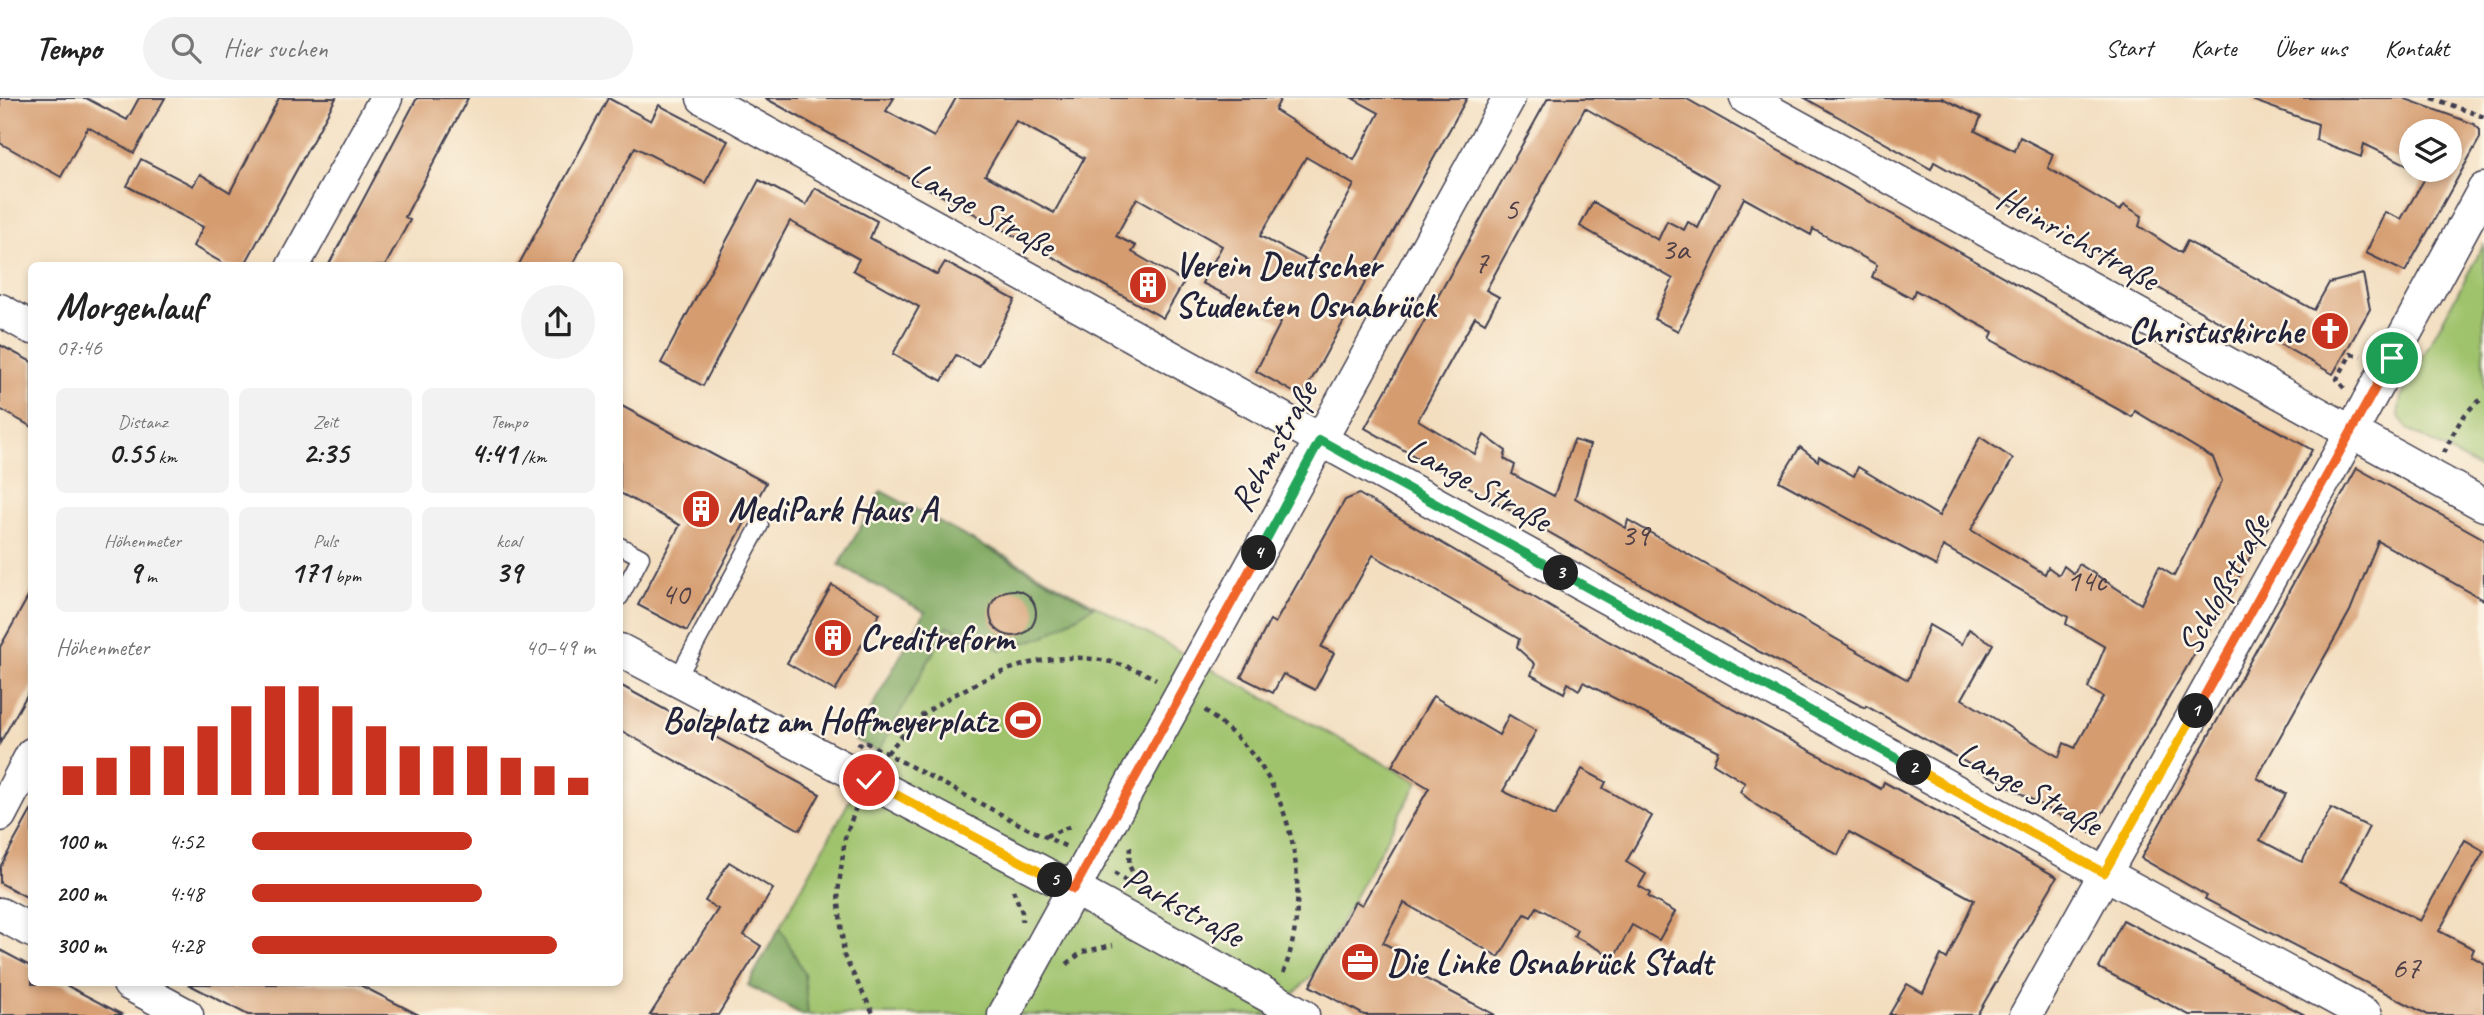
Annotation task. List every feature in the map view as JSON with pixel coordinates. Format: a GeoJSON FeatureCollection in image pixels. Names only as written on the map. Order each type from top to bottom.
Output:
{"type":"FeatureCollection","features":[{"type":"Feature","properties":{"kind":"street"},"geometry":{"type":"LineString","coordinates":[[295,262],[386,98]]}},
{"type":"Feature","properties":{"kind":"street","name":"Lange Straße"},"geometry":{"type":"LineString","coordinates":[[703,98],[2104,873],[2366,1015]]}},
{"type":"Feature","properties":{"kind":"street","name":"Rehmstraße"},"geometry":{"type":"LineString","coordinates":[[1004,1015],[1510,98]]}},
{"type":"Feature","properties":{"kind":"street","name":"Heinrichstraße"},"geometry":{"type":"LineString","coordinates":[[1746,98],[2484,505]]}},
{"type":"Feature","properties":{"kind":"street","name":"Schloßstraße"},"geometry":{"type":"LineString","coordinates":[[2026,1015],[2484,189]]}},
{"type":"Feature","properties":{"kind":"street"},"geometry":{"type":"LineString","coordinates":[[0,310],[28,326]]}},
{"type":"Feature","properties":{"kind":"street","name":"Parkstraße"},"geometry":{"type":"LineString","coordinates":[[623,652],[1074,889],[1303,1015]]}},
{"type":"Feature","properties":{"kind":"street"},"geometry":{"type":"LineString","coordinates":[[0,814],[28,762]]}},
{"type":"Feature","properties":{"kind":"street"},"geometry":{"type":"LineString","coordinates":[[0,914],[28,929]]}},
{"type":"Feature","properties":{"kind":"street"},"geometry":{"type":"LineString","coordinates":[[133,986],[187,1015]]}},
{"type":"Feature","properties":{"kind":"lane"},"geometry":{"type":"LineString","coordinates":[[677,679],[760,525]]}},
{"type":"Feature","properties":{"kind":"lane"},"geometry":{"type":"LineString","coordinates":[[623,548],[641,557],[623,591]]}},
{"type":"Feature","properties":{"kind":"path"},"geometry":{"type":"LineString","coordinates":[[2432,98],[2484,117]]}},
{"type":"Feature","properties":{"kind":"path"},"geometry":{"type":"LineString","coordinates":[[2344,388],[2337,379],[2342,365],[2351,354],[2362,356]]}},
{"type":"Feature","properties":{"kind":"path"},"geometry":{"type":"LineString","coordinates":[[2432,476],[2457,425],[2477,402],[2484,398]]}},
{"type":"Feature","properties":{"kind":"path"},"geometry":{"type":"LineString","coordinates":[[887,753],[917,720],[943,701],[1000,671],[1022,664],[1073,656],[1098,658],[1121,664],[1160,681]]}},
{"type":"Feature","properties":{"kind":"path"},"geometry":{"type":"LineString","coordinates":[[1203,708],[1246,746],[1270,783],[1296,858],[1298,907],[1291,951],[1273,999]]}},
{"type":"Feature","properties":{"kind":"path"},"geometry":{"type":"LineString","coordinates":[[856,807],[845,838],[838,893],[844,956],[874,1015]]}},
{"type":"Feature","properties":{"kind":"path"},"geometry":{"type":"LineString","coordinates":[[1063,967],[1083,952],[1110,944]]}},
{"type":"Feature","properties":{"kind":"green space"},"geometry":{"type":"Polygon","coordinates":[[[2484,244],[2484,471],[2408,429],[2398,415],[2401,397],[2484,244]]]}},
{"type":"Feature","properties":{"kind":"green space"},"geometry":{"type":"Polygon","coordinates":[[[881,491],[1094,606],[1043,637],[1001,650],[948,626],[878,752],[854,739],[925,612],[839,565],[881,491]]]}},
{"type":"Feature","properties":{"kind":"green space"},"geometry":{"type":"Polygon","coordinates":[[[989,547],[1418,782],[1311,977],[1272,1015],[803,1015],[748,985],[989,547]]]}},
{"type":"Feature","properties":{"kind":"green space"},"geometry":{"type":"Polygon","coordinates":[[[780,927],[804,973],[808,1015],[803,1015],[748,985],[780,927]]]}},
{"type":"Feature","properties":{"kind":"building"},"geometry":{"type":"Polygon","coordinates":[[[0,98],[86,98],[127,120],[139,98],[165,98],[134,153],[88,127],[61,177],[0,143],[0,98]]]}},
{"type":"Feature","properties":{"kind":"building"},"geometry":{"type":"Polygon","coordinates":[[[279,98],[336,98],[246,262],[221,262],[193,246],[203,227],[127,186],[141,159],[193,186],[200,174],[230,192],[279,98]]]}},
{"type":"Feature","properties":{"kind":"building"},"geometry":{"type":"Polygon","coordinates":[[[417,98],[468,98],[405,217],[410,220],[387,262],[330,262],[417,98]]]}},
{"type":"Feature","properties":{"kind":"building"},"geometry":{"type":"Polygon","coordinates":[[[608,98],[651,121],[659,105],[728,141],[705,183],[635,147],[574,262],[520,262],[608,98]]]}},
{"type":"Feature","properties":{"kind":"building"},"geometry":{"type":"Polygon","coordinates":[[[765,98],[894,98],[886,111],[934,137],[956,98],[1281,98],[1275,110],[1354,160],[1379,113],[1352,98],[1467,98],[1302,397],[1256,371],[1281,322],[1202,283],[1222,246],[1137,198],[1116,236],[1136,246],[1132,252],[1184,282],[1163,318],[765,98]],[[1016,121],[985,175],[1054,213],[1084,158],[1016,121]],[[1306,157],[1260,236],[1312,263],[1354,185],[1306,157]]]}},
{"type":"Feature","properties":{"kind":"building"},"geometry":{"type":"Polygon","coordinates":[[[1548,98],[1685,98],[2312,450],[2091,833],[1866,706],[1865,708],[1760,652],[1365,428],[1548,98]],[[1585,108],[1486,290],[1499,297],[1485,323],[1475,317],[1418,420],[1475,454],[1484,435],[1506,451],[1504,459],[1515,465],[1512,474],[1554,496],[1574,440],[1590,445],[1575,498],[1626,528],[1628,520],[1908,680],[1929,625],[1962,644],[1969,629],[1993,644],[1962,699],[2059,757],[2064,743],[2075,748],[2103,697],[2088,688],[2105,647],[2066,624],[2068,617],[1943,546],[1936,566],[1779,481],[1800,447],[1818,461],[1819,456],[1854,476],[1858,467],[1939,516],[1980,437],[2013,459],[1971,530],[2045,574],[2048,567],[2059,575],[2064,566],[2074,574],[2079,564],[2141,604],[2159,567],[2174,576],[2222,481],[2213,458],[2135,411],[2132,417],[1990,339],[1993,332],[1915,290],[1912,298],[1872,277],[1877,265],[1813,229],[1811,235],[1744,198],[1678,331],[1654,319],[1673,279],[1580,226],[1593,202],[1658,240],[1667,221],[1684,230],[1688,222],[1698,228],[1719,184],[1585,108]]]}},
{"type":"Feature","properties":{"kind":"building"},"geometry":{"type":"Polygon","coordinates":[[[1805,98],[1942,98],[1981,117],[1975,131],[2015,151],[2020,137],[2053,154],[2048,168],[2120,211],[2124,205],[2142,216],[2139,226],[2181,253],[2187,241],[2314,310],[2329,283],[2363,274],[2370,309],[2333,374],[2251,328],[2246,337],[1934,162],[1931,169],[1805,98]]]}},
{"type":"Feature","properties":{"kind":"building"},"geometry":{"type":"Polygon","coordinates":[[[2255,98],[2403,98],[2460,119],[2399,119],[2399,161],[2364,144],[2361,157],[2316,140],[2318,124],[2254,101],[2255,98]]]}},
{"type":"Feature","properties":{"kind":"building"},"geometry":{"type":"Polygon","coordinates":[[[2462,120],[2474,124],[2480,130],[2480,138],[2462,170],[2462,120]]]}},
{"type":"Feature","properties":{"kind":"building"},"geometry":{"type":"Polygon","coordinates":[[[759,180],[806,205],[815,188],[877,221],[870,238],[937,275],[945,262],[1015,300],[979,367],[956,355],[942,381],[893,354],[919,307],[853,270],[859,259],[790,221],[703,386],[661,363],[759,180]]]}},
{"type":"Feature","properties":{"kind":"building"},"geometry":{"type":"Polygon","coordinates":[[[2423,182],[2455,182],[2405,272],[2366,253],[2385,212],[2401,219],[2423,182]]]}},
{"type":"Feature","properties":{"kind":"building"},"geometry":{"type":"Polygon","coordinates":[[[0,345],[28,360],[28,425],[0,409],[0,345]]]}},
{"type":"Feature","properties":{"kind":"building","name":"MediPark Haus A"},"geometry":{"type":"Polygon","coordinates":[[[623,407],[766,483],[687,631],[638,605],[680,525],[623,495],[623,407]]]}},
{"type":"Feature","properties":{"kind":"building"},"geometry":{"type":"Polygon","coordinates":[[[2357,468],[2484,539],[2484,600],[2378,541],[2350,611],[2257,778],[2286,794],[2260,840],[2302,862],[2331,808],[2369,827],[2341,881],[2420,921],[2465,840],[2484,851],[2439,931],[2474,949],[2471,956],[2484,963],[2484,1015],[2428,1015],[2205,899],[2207,896],[2141,858],[2357,468]]]}},
{"type":"Feature","properties":{"kind":"building"},"geometry":{"type":"Polygon","coordinates":[[[1359,494],[1608,641],[1881,789],[1884,782],[2057,877],[1977,1015],[1889,1015],[1907,984],[1923,993],[1941,955],[1947,959],[1974,900],[1849,832],[1838,855],[1756,805],[1740,792],[1745,783],[1713,763],[1718,751],[1583,682],[1579,690],[1568,683],[1564,693],[1531,675],[1535,664],[1517,648],[1519,639],[1373,555],[1321,647],[1334,653],[1315,690],[1283,674],[1273,693],[1241,677],[1270,620],[1275,623],[1345,500],[1359,494]]]}},
{"type":"Feature","properties":{"kind":"building","name":"Creditreform"},"geometry":{"type":"Polygon","coordinates":[[[832,585],[880,613],[835,691],[787,663],[832,585]]]}},
{"type":"Feature","properties":{"kind":"building"},"geometry":{"type":"Polygon","coordinates":[[[1013,590],[1030,596],[1036,613],[1030,630],[1013,636],[996,630],[990,613],[996,596],[1013,590]]]}},
{"type":"Feature","properties":{"kind":"building"},"geometry":{"type":"Polygon","coordinates":[[[28,597],[28,693],[0,743],[0,647],[28,597]]]}},
{"type":"Feature","properties":{"kind":"building"},"geometry":{"type":"Polygon","coordinates":[[[623,687],[820,794],[800,830],[623,732],[623,687]]]}},
{"type":"Feature","properties":{"kind":"building"},"geometry":{"type":"Polygon","coordinates":[[[1433,696],[1499,735],[1509,715],[1536,731],[1503,791],[1555,816],[1582,769],[1606,782],[1603,788],[1652,816],[1626,862],[1646,874],[1639,886],[1650,893],[1648,897],[1675,912],[1659,940],[1632,925],[1614,958],[1574,936],[1577,930],[1537,907],[1531,917],[1525,914],[1499,957],[1404,903],[1383,943],[1419,961],[1413,972],[1495,1015],[1364,1015],[1310,986],[1355,901],[1362,905],[1429,788],[1392,766],[1433,696]]]}},
{"type":"Feature","properties":{"kind":"building"},"geometry":{"type":"Polygon","coordinates":[[[28,816],[28,898],[0,883],[0,867],[28,816]]]}},
{"type":"Feature","properties":{"kind":"building"},"geometry":{"type":"Polygon","coordinates":[[[729,862],[773,889],[744,935],[761,946],[718,1015],[650,1015],[718,909],[705,901],[729,862]]]}},
{"type":"Feature","properties":{"kind":"building"},"geometry":{"type":"Polygon","coordinates":[[[2123,920],[2305,1015],[2189,1015],[2099,968],[2123,920]]]}},
{"type":"Feature","properties":{"kind":"building"},"geometry":{"type":"Polygon","coordinates":[[[0,950],[28,965],[28,986],[68,986],[123,1015],[0,1015],[0,950]]]}},
{"type":"Feature","properties":{"kind":"building"},"geometry":{"type":"Polygon","coordinates":[[[192,986],[362,986],[419,1015],[248,1015],[192,986]]]}},
{"type":"Feature","properties":{"kind":"place","name":"Verein Deutscher Studenten Osnabrück"},"geometry":{"type":"Point","coordinates":[1148,285]}},
{"type":"Feature","properties":{"kind":"place","name":"Christuskirche"},"geometry":{"type":"Point","coordinates":[2330,331]}},
{"type":"Feature","properties":{"kind":"place","name":"MediPark Haus A"},"geometry":{"type":"Point","coordinates":[701,509]}},
{"type":"Feature","properties":{"kind":"place","name":"Creditreform"},"geometry":{"type":"Point","coordinates":[833,638]}},
{"type":"Feature","properties":{"kind":"place","name":"Bolzplatz am Hoffmeyerplatz"},"geometry":{"type":"Point","coordinates":[1023,720]}},
{"type":"Feature","properties":{"kind":"place","name":"Die Linke Osnabrück Stadt"},"geometry":{"type":"Point","coordinates":[1360,962]}},
{"type":"Feature","properties":{"kind":"route"},"geometry":{"type":"LineString","coordinates":[[869,780],[1074,889],[1320,440],[2104,873],[2392,358]]}}]}
